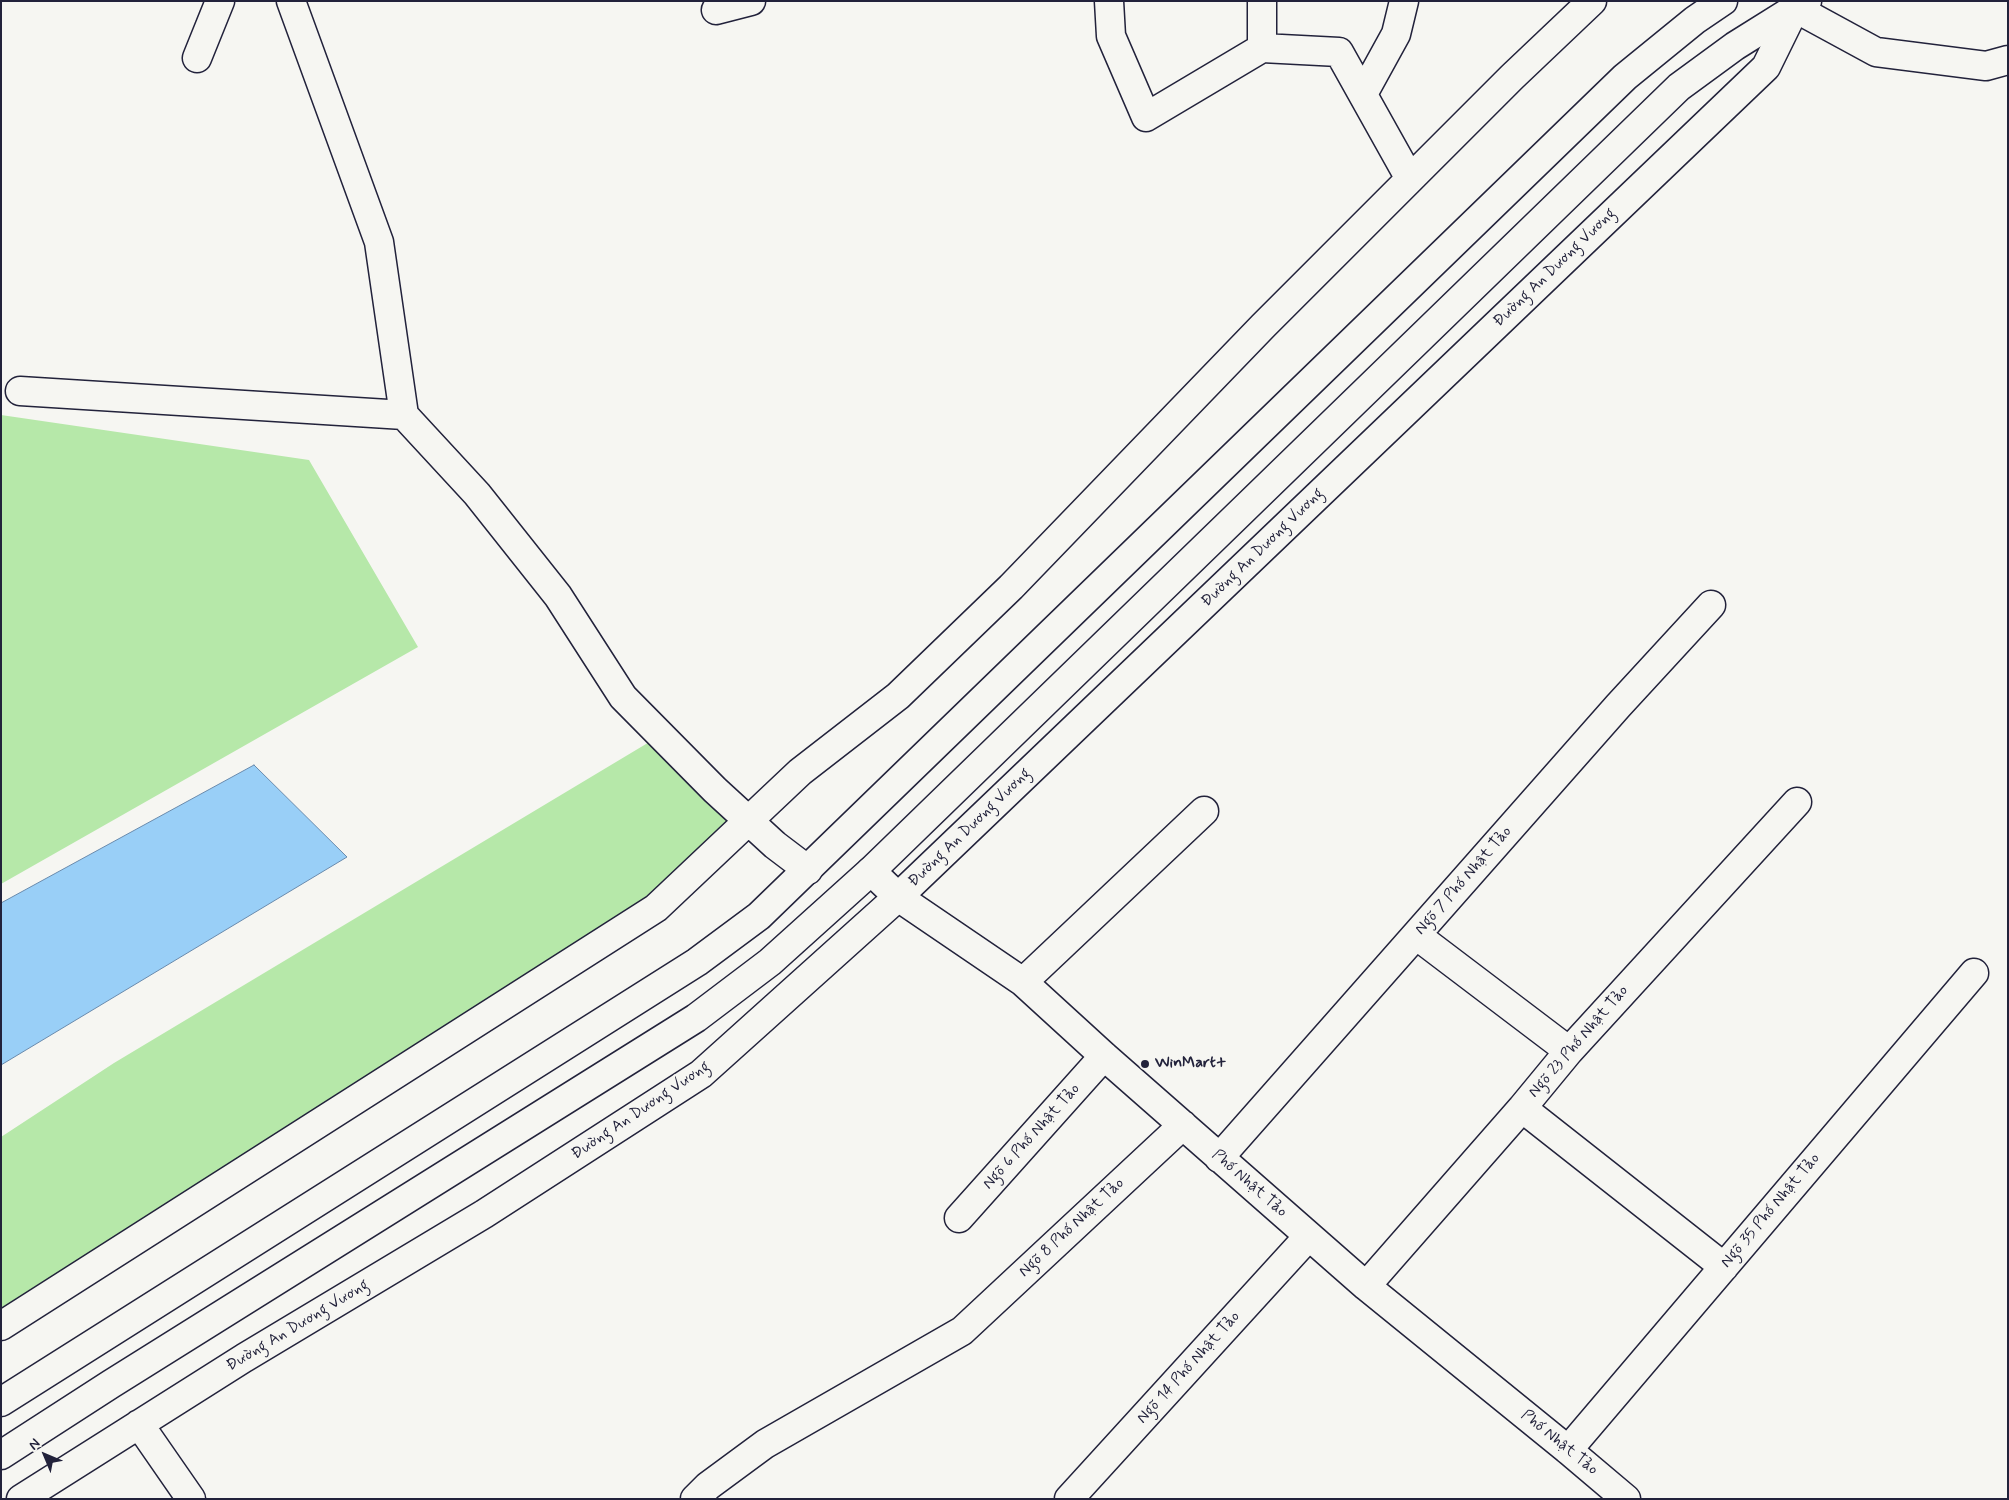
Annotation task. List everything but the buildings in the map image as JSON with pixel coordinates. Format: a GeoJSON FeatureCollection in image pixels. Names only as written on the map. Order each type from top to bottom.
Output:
{"type":"FeatureCollection","features":[{"type":"Feature","properties":{"kind":"street"},"geometry":{"type":"LineString","coordinates":[[197,58],[220,1]]}},
{"type":"Feature","properties":{"kind":"street"},"geometry":{"type":"LineString","coordinates":[[291,1],[379,242],[404,415],[477,494],[558,596],[623,697],[715,790],[775,845],[808,870]]}},
{"type":"Feature","properties":{"kind":"street"},"geometry":{"type":"LineString","coordinates":[[716,10],[751,1]]}},
{"type":"Feature","properties":{"kind":"street"},"geometry":{"type":"LineString","coordinates":[[1109,1],[1111,36],[1146,117],[1262,48],[1339,52],[1410,179]]}},
{"type":"Feature","properties":{"kind":"street"},"geometry":{"type":"LineString","coordinates":[[1262,1],[1262,48]]}},
{"type":"Feature","properties":{"kind":"street"},"geometry":{"type":"LineString","coordinates":[[1362,94],[1396,34],[1404,1]]}},
{"type":"Feature","properties":{"kind":"street"},"geometry":{"type":"LineString","coordinates":[[1,1326],[656,908],[800,772],[898,696],[1011,587],[1256,333],[1592,1]]}},
{"type":"Feature","properties":{"kind":"street"},"geometry":{"type":"LineString","coordinates":[[1,1402],[696,962],[759,916],[1624,77],[1694,20],[1722,1]]}},
{"type":"Feature","properties":{"kind":"street"},"geometry":{"type":"LineString","coordinates":[[1,1455],[111,1384],[696,1018],[770,962],[870,871],[1679,87],[1735,46],[1801,5],[1876,52],[1986,66],[2008,60]]}},
{"type":"Feature","properties":{"kind":"street","name":"Đường An Dương Vương"},"geometry":{"type":"LineString","coordinates":[[21,1499],[244,1358],[484,1214],[701,1074],[898,897],[1766,67],[1801,5]]}},
{"type":"Feature","properties":{"kind":"street"},"geometry":{"type":"LineString","coordinates":[[20,391],[404,415]]}},
{"type":"Feature","properties":{"kind":"street","name":"Ngõ 7 Phố Nhật Tảo"},"geometry":{"type":"LineString","coordinates":[[1219,1158],[1618,706],[1711,605]]}},
{"type":"Feature","properties":{"kind":"street","name":"Ngõ 23 Phố Nhật Tảo"},"geometry":{"type":"LineString","coordinates":[[1366,1286],[1522,1108],[1569,1051],[1796,802]]}},
{"type":"Feature","properties":{"kind":"street"},"geometry":{"type":"LineString","coordinates":[[1023,982],[1204,811]]}},
{"type":"Feature","properties":{"kind":"street","name":"Phố Nhật Tảo"},"geometry":{"type":"LineString","coordinates":[[870,871],[898,897],[1023,982],[1219,1158],[1366,1286],[1626,1499]]}},
{"type":"Feature","properties":{"kind":"street"},"geometry":{"type":"LineString","coordinates":[[1416,935],[1569,1051]]}},
{"type":"Feature","properties":{"kind":"street","name":"Ngõ 35 Phố Nhật Tảo"},"geometry":{"type":"LineString","coordinates":[[1568,1450],[1974,973]]}},
{"type":"Feature","properties":{"kind":"street","name":"Ngõ 6 Phố Nhật Tảo"},"geometry":{"type":"LineString","coordinates":[[960,1218],[1104,1056]]}},
{"type":"Feature","properties":{"kind":"street"},"geometry":{"type":"LineString","coordinates":[[1522,1108],[1724,1267]]}},
{"type":"Feature","properties":{"kind":"street","name":"Ngõ 8 Phố Nhật Tảo"},"geometry":{"type":"LineString","coordinates":[[695,1499],[708,1486],[765,1444],[962,1332],[1183,1125]]}},
{"type":"Feature","properties":{"kind":"street","name":"Ngõ 14 Phố Nhật Tảo"},"geometry":{"type":"LineString","coordinates":[[1069,1499],[1308,1236]]}},
{"type":"Feature","properties":{"kind":"street"},"geometry":{"type":"LineString","coordinates":[[139,1424],[191,1499]]}},
{"type":"Feature","properties":{"kind":"green space"},"geometry":{"type":"Polygon","coordinates":[[[1,415],[309,460],[418,647],[1,884],[1,415]]]}},
{"type":"Feature","properties":{"kind":"green space"},"geometry":{"type":"Polygon","coordinates":[[[661,735],[749,820],[656,908],[1,1325],[1,1137],[114,1063],[661,735]]]}},
{"type":"Feature","properties":{"kind":"water"},"geometry":{"type":"Polygon","coordinates":[[[254,765],[347,857],[1,1065],[1,903],[254,765]]]}},
{"type":"Feature","properties":{"kind":"place","name":"WinMart+"},"geometry":{"type":"Point","coordinates":[1145,1064]}}]}
